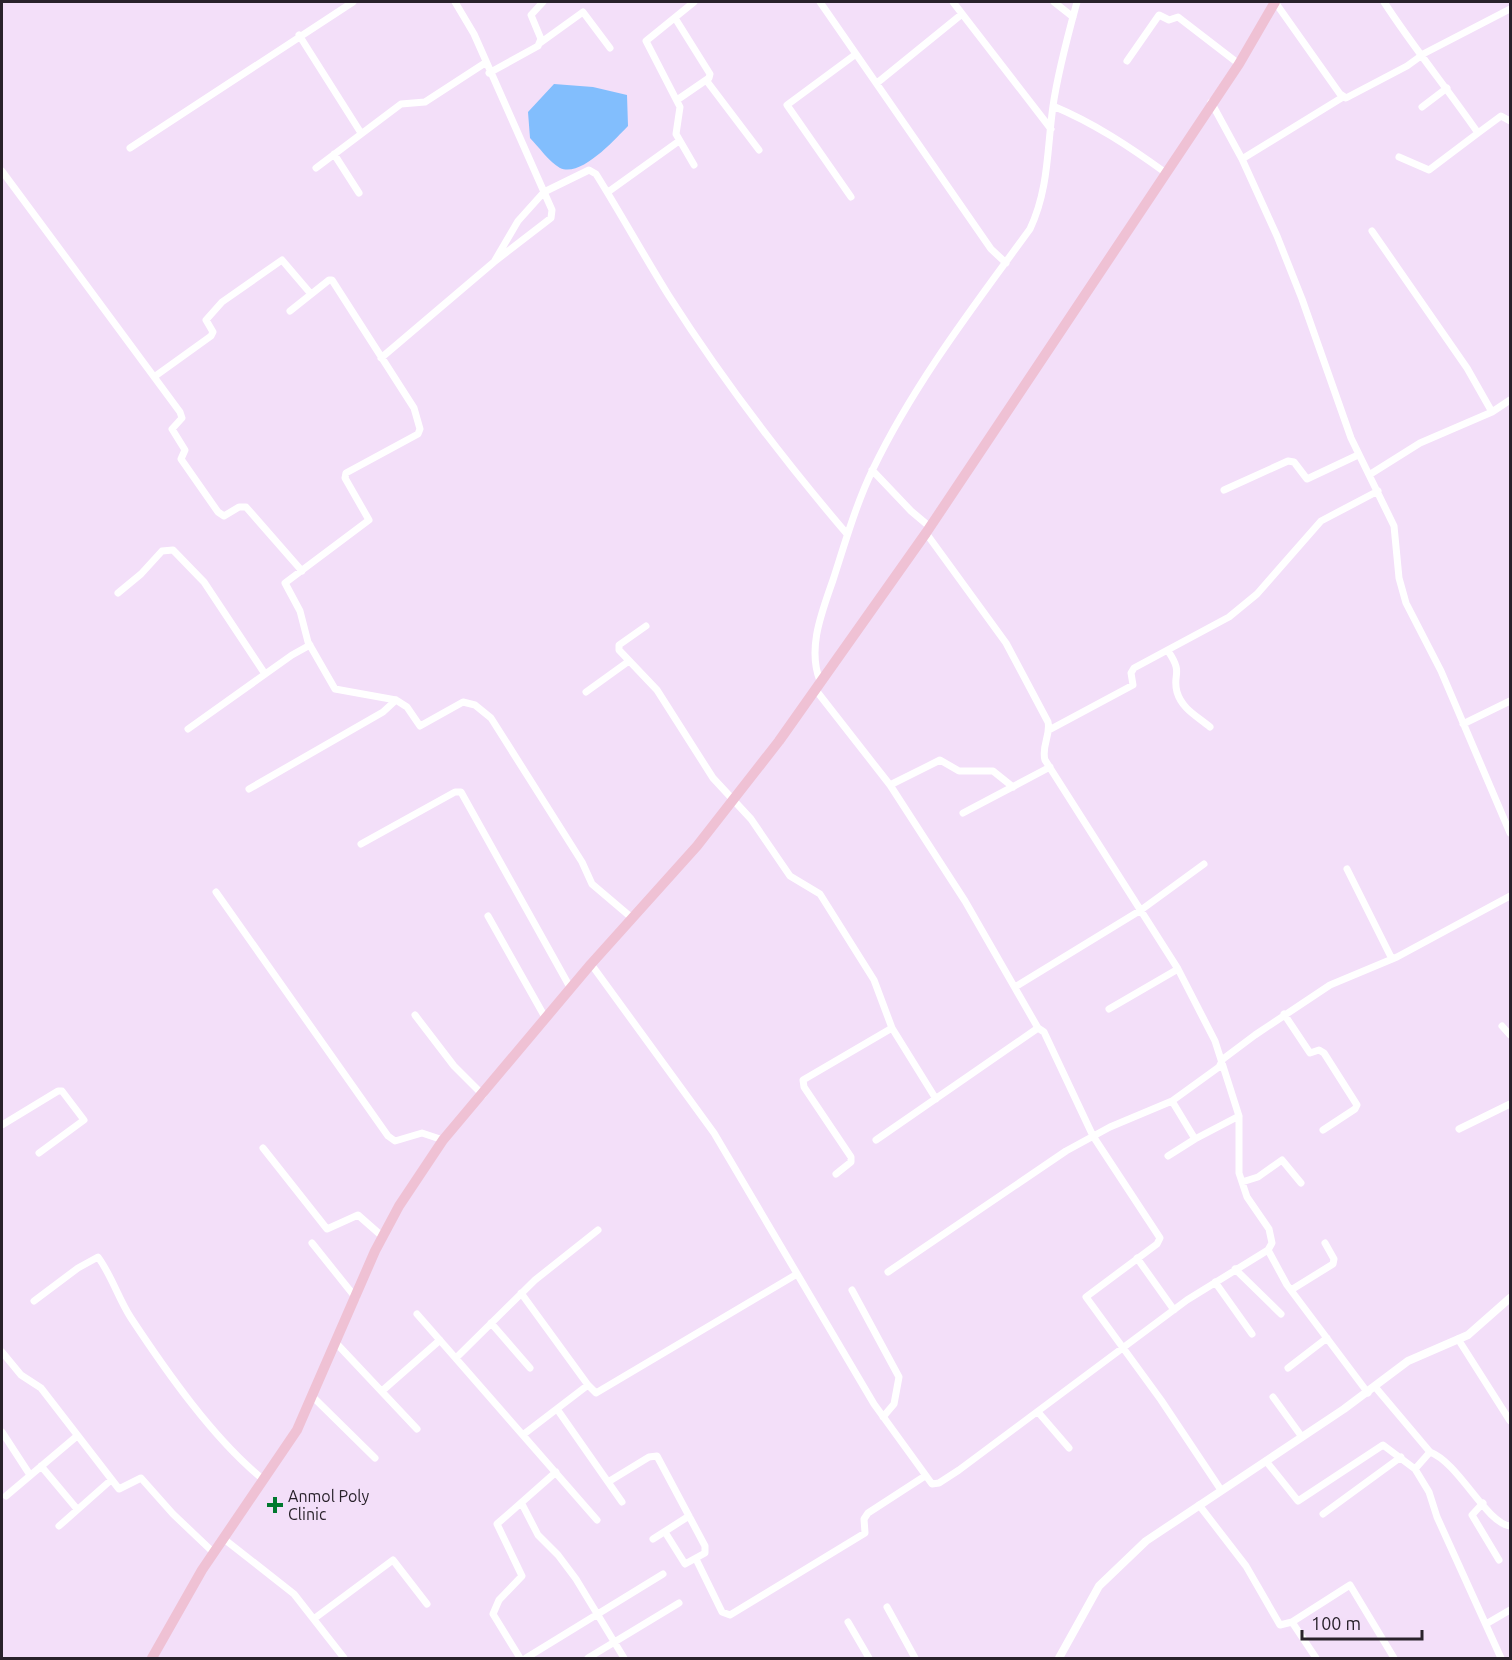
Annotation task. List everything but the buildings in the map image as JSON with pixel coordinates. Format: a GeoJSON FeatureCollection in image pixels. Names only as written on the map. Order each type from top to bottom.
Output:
{"type":"FeatureCollection","features":[{"type":"Feature","properties":{"kind":"main road"},"geometry":{"type":"LineString","coordinates":[[152,1659],[214,1553],[297,1430],[314,1397],[383,1236],[443,1140],[591,964],[697,846],[733,800],[928,530],[1211,102],[1239,64],[1275,2]]}},
{"type":"Feature","properties":{"kind":"street"},"geometry":{"type":"LineString","coordinates":[[130,148],[299,35],[353,2]]}},
{"type":"Feature","properties":{"kind":"street"},"geometry":{"type":"LineString","coordinates":[[381,357],[550,218],[552,210],[484,63],[474,34],[455,2]]}},
{"type":"Feature","properties":{"kind":"street"},"geometry":{"type":"LineString","coordinates":[[540,43],[540,34],[531,15],[543,2]]}},
{"type":"Feature","properties":{"kind":"street"},"geometry":{"type":"LineString","coordinates":[[694,2],[646,41],[677,100],[681,112],[675,129],[679,141],[694,165]]}},
{"type":"Feature","properties":{"kind":"street"},"geometry":{"type":"LineString","coordinates":[[820,2],[991,249],[1006,263]]}},
{"type":"Feature","properties":{"kind":"street"},"geometry":{"type":"LineString","coordinates":[[953,2],[1051,129]]}},
{"type":"Feature","properties":{"kind":"street"},"geometry":{"type":"LineString","coordinates":[[1054,2],[1073,17]]}},
{"type":"Feature","properties":{"kind":"street"},"geometry":{"type":"LineString","coordinates":[[1077,2],[1053,106],[1045,181],[1037,214],[1030,229],[951,336],[872,470],[848,534],[814,647],[815,668],[817,685],[890,785],[965,901],[1038,1028],[1044,1032],[1093,1136],[1160,1238],[1157,1244],[1086,1295],[1122,1349],[1161,1400],[1221,1490]]}},
{"type":"Feature","properties":{"kind":"street"},"geometry":{"type":"LineString","coordinates":[[1275,2],[1343,97]]}},
{"type":"Feature","properties":{"kind":"street"},"geometry":{"type":"LineString","coordinates":[[1384,2],[1478,134]]}},
{"type":"Feature","properties":{"kind":"street"},"geometry":{"type":"LineString","coordinates":[[1242,159],[1343,97],[1350,97],[1510,9]]}},
{"type":"Feature","properties":{"kind":"street"},"geometry":{"type":"LineString","coordinates":[[489,73],[540,43],[583,12],[610,48]]}},
{"type":"Feature","properties":{"kind":"street"},"geometry":{"type":"LineString","coordinates":[[877,83],[962,14]]}},
{"type":"Feature","properties":{"kind":"street"},"geometry":{"type":"LineString","coordinates":[[1127,61],[1159,15],[1169,20],[1181,19],[1239,64]]}},
{"type":"Feature","properties":{"kind":"street"},"geometry":{"type":"LineString","coordinates":[[675,18],[710,76],[677,100]]}},
{"type":"Feature","properties":{"kind":"street"},"geometry":{"type":"LineString","coordinates":[[299,35],[361,133]]}},
{"type":"Feature","properties":{"kind":"street"},"geometry":{"type":"LineString","coordinates":[[851,197],[787,105],[856,54]]}},
{"type":"Feature","properties":{"kind":"street"},"geometry":{"type":"LineString","coordinates":[[316,168],[401,104],[425,102],[484,63]]}},
{"type":"Feature","properties":{"kind":"street"},"geometry":{"type":"LineString","coordinates":[[706,80],[759,150]]}},
{"type":"Feature","properties":{"kind":"street"},"geometry":{"type":"LineString","coordinates":[[1422,107],[1447,88]]}},
{"type":"Feature","properties":{"kind":"street"},"geometry":{"type":"LineString","coordinates":[[1211,102],[1242,159],[1302,299],[1358,455],[1394,526],[1399,578],[1406,603],[1441,671],[1510,831]]}},
{"type":"Feature","properties":{"kind":"street"},"geometry":{"type":"LineString","coordinates":[[1053,106],[1081,117],[1166,173]]}},
{"type":"Feature","properties":{"kind":"street"},"geometry":{"type":"LineString","coordinates":[[1399,157],[1430,170],[1502,116],[1510,121]]}},
{"type":"Feature","properties":{"kind":"street"},"geometry":{"type":"LineString","coordinates":[[608,192],[679,141]]}},
{"type":"Feature","properties":{"kind":"street"},"geometry":{"type":"LineString","coordinates":[[334,154],[359,193]]}},
{"type":"Feature","properties":{"kind":"street"},"geometry":{"type":"LineString","coordinates":[[494,262],[518,221],[544,192],[589,170],[596,174],[669,296],[737,395],[807,487],[848,534]]}},
{"type":"Feature","properties":{"kind":"street"},"geometry":{"type":"LineString","coordinates":[[2,171],[182,415],[172,429],[185,450],[181,459],[218,512],[224,516],[239,507],[246,507],[302,572]]}},
{"type":"Feature","properties":{"kind":"street"},"geometry":{"type":"LineString","coordinates":[[1372,231],[1467,368],[1492,412]]}},
{"type":"Feature","properties":{"kind":"street"},"geometry":{"type":"LineString","coordinates":[[154,377],[211,336],[213,332],[206,320],[222,302],[282,260],[311,294]]}},
{"type":"Feature","properties":{"kind":"street"},"geometry":{"type":"LineString","coordinates":[[290,311],[332,280],[417,413],[420,432],[346,473],[345,478],[369,520],[302,572],[286,581],[284,586],[300,611],[310,645],[333,685],[339,691],[375,694],[396,700],[407,707],[420,726],[463,702],[475,705],[490,718],[582,862],[597,890],[632,918]]}},
{"type":"Feature","properties":{"kind":"street"},"geometry":{"type":"LineString","coordinates":[[1369,475],[1420,443],[1492,412],[1510,400]]}},
{"type":"Feature","properties":{"kind":"street"},"geometry":{"type":"LineString","coordinates":[[1224,490],[1288,460],[1294,462],[1307,479],[1358,455]]}},
{"type":"Feature","properties":{"kind":"street"},"geometry":{"type":"LineString","coordinates":[[591,964],[714,1133],[883,1417],[932,1484],[939,1483],[1038,1412],[1174,1310],[1268,1250],[1272,1243],[1269,1228],[1247,1197],[1242,1182],[1238,1135],[1239,1116],[1223,1059],[1178,969],[1050,767],[1043,749],[1049,730],[1048,722],[1006,643],[928,530],[872,470]]}},
{"type":"Feature","properties":{"kind":"street"},"geometry":{"type":"LineString","coordinates":[[1049,730],[1130,687],[1134,682],[1131,673],[1134,668],[1205,632],[1247,603],[1326,517],[1378,491]]}},
{"type":"Feature","properties":{"kind":"street"},"geometry":{"type":"LineString","coordinates":[[118,593],[162,551],[173,550],[204,582],[265,674]]}},
{"type":"Feature","properties":{"kind":"street"},"geometry":{"type":"LineString","coordinates":[[646,626],[619,645],[619,650],[657,690],[713,778],[751,819],[790,876],[820,894],[874,980],[892,1028],[936,1099]]}},
{"type":"Feature","properties":{"kind":"street"},"geometry":{"type":"LineString","coordinates":[[188,729],[310,645]]}},
{"type":"Feature","properties":{"kind":"street"},"geometry":{"type":"LineString","coordinates":[[1168,651],[1177,667],[1176,691],[1184,707],[1210,727]]}},
{"type":"Feature","properties":{"kind":"street"},"geometry":{"type":"LineString","coordinates":[[586,692],[629,661]]}},
{"type":"Feature","properties":{"kind":"street"},"geometry":{"type":"LineString","coordinates":[[249,789],[383,712],[396,700]]}},
{"type":"Feature","properties":{"kind":"street"},"geometry":{"type":"LineString","coordinates":[[1463,724],[1510,701]]}},
{"type":"Feature","properties":{"kind":"street"},"geometry":{"type":"LineString","coordinates":[[890,785],[940,760],[965,772],[993,771],[1013,788]]}},
{"type":"Feature","properties":{"kind":"street"},"geometry":{"type":"LineString","coordinates":[[963,813],[1050,767]]}},
{"type":"Feature","properties":{"kind":"street"},"geometry":{"type":"LineString","coordinates":[[361,844],[455,792],[461,792],[571,989]]}},
{"type":"Feature","properties":{"kind":"street"},"geometry":{"type":"LineString","coordinates":[[1015,987],[1141,909],[1204,864]]}},
{"type":"Feature","properties":{"kind":"street"},"geometry":{"type":"LineString","coordinates":[[1347,869],[1392,959]]}},
{"type":"Feature","properties":{"kind":"street"},"geometry":{"type":"LineString","coordinates":[[216,892],[388,1136],[395,1141],[422,1133],[443,1140]]}},
{"type":"Feature","properties":{"kind":"street"},"geometry":{"type":"LineString","coordinates":[[888,1272],[1021,1180],[1093,1136],[1172,1101],[1219,1067],[1223,1059],[1284,1014],[1330,985],[1392,959],[1510,896]]}},
{"type":"Feature","properties":{"kind":"street"},"geometry":{"type":"LineString","coordinates":[[488,916],[546,1019]]}},
{"type":"Feature","properties":{"kind":"street"},"geometry":{"type":"LineString","coordinates":[[1108,1009],[1178,969]]}},
{"type":"Feature","properties":{"kind":"street"},"geometry":{"type":"LineString","coordinates":[[1284,1014],[1310,1053],[1319,1050],[1323,1053],[1357,1105],[1355,1109],[1323,1130]]}},
{"type":"Feature","properties":{"kind":"street"},"geometry":{"type":"LineString","coordinates":[[415,1015],[454,1066],[483,1095]]}},
{"type":"Feature","properties":{"kind":"street"},"geometry":{"type":"LineString","coordinates":[[1502,1026],[1510,1035]]}},
{"type":"Feature","properties":{"kind":"street"},"geometry":{"type":"LineString","coordinates":[[836,1174],[850,1162],[851,1157],[804,1087],[803,1080],[892,1028]]}},
{"type":"Feature","properties":{"kind":"street"},"geometry":{"type":"LineString","coordinates":[[876,1140],[1038,1028]]}},
{"type":"Feature","properties":{"kind":"street"},"geometry":{"type":"LineString","coordinates":[[2,1125],[58,1091],[62,1091],[84,1120],[39,1153]]}},
{"type":"Feature","properties":{"kind":"street"},"geometry":{"type":"LineString","coordinates":[[1172,1101],[1194,1139]]}},
{"type":"Feature","properties":{"kind":"street"},"geometry":{"type":"LineString","coordinates":[[1459,1129],[1510,1104]]}},
{"type":"Feature","properties":{"kind":"street"},"geometry":{"type":"LineString","coordinates":[[1168,1156],[1194,1139],[1239,1116]]}},
{"type":"Feature","properties":{"kind":"street"},"geometry":{"type":"LineString","coordinates":[[263,1148],[327,1229],[358,1215],[383,1236]]}},
{"type":"Feature","properties":{"kind":"street"},"geometry":{"type":"LineString","coordinates":[[1242,1182],[1258,1176],[1284,1160],[1301,1183]]}},
{"type":"Feature","properties":{"kind":"street"},"geometry":{"type":"LineString","coordinates":[[456,1358],[521,1293],[598,1230]]}},
{"type":"Feature","properties":{"kind":"street"},"geometry":{"type":"LineString","coordinates":[[312,1243],[356,1298]]}},
{"type":"Feature","properties":{"kind":"street"},"geometry":{"type":"LineString","coordinates":[[1291,1290],[1333,1264],[1334,1259],[1325,1243]]}},
{"type":"Feature","properties":{"kind":"street"},"geometry":{"type":"LineString","coordinates":[[1268,1250],[1291,1290],[1327,1338],[1372,1390],[1430,1452],[1449,1465],[1499,1521],[1510,1526]]}},
{"type":"Feature","properties":{"kind":"street"},"geometry":{"type":"LineString","coordinates":[[34,1301],[78,1268],[98,1257],[117,1287],[125,1309],[168,1372],[233,1451],[264,1480]]}},
{"type":"Feature","properties":{"kind":"street"},"geometry":{"type":"LineString","coordinates":[[1137,1258],[1174,1310]]}},
{"type":"Feature","properties":{"kind":"street"},"geometry":{"type":"LineString","coordinates":[[1235,1269],[1281,1314]]}},
{"type":"Feature","properties":{"kind":"street"},"geometry":{"type":"LineString","coordinates":[[521,1293],[588,1385],[597,1392],[601,1392],[797,1274]]}},
{"type":"Feature","properties":{"kind":"street"},"geometry":{"type":"LineString","coordinates":[[1215,1282],[1252,1334]]}},
{"type":"Feature","properties":{"kind":"street"},"geometry":{"type":"LineString","coordinates":[[852,1290],[899,1377],[894,1404],[883,1417]]}},
{"type":"Feature","properties":{"kind":"street"},"geometry":{"type":"LineString","coordinates":[[1059,1659],[1090,1598],[1112,1571],[1146,1541],[1372,1390],[1408,1362],[1473,1331],[1510,1298]]}},
{"type":"Feature","properties":{"kind":"street"},"geometry":{"type":"LineString","coordinates":[[417,1314],[597,1520]]}},
{"type":"Feature","properties":{"kind":"street"},"geometry":{"type":"LineString","coordinates":[[491,1323],[530,1368]]}},
{"type":"Feature","properties":{"kind":"street"},"geometry":{"type":"LineString","coordinates":[[1288,1368],[1327,1338]]}},
{"type":"Feature","properties":{"kind":"street"},"geometry":{"type":"LineString","coordinates":[[1458,1339],[1510,1421]]}},
{"type":"Feature","properties":{"kind":"street"},"geometry":{"type":"LineString","coordinates":[[382,1392],[440,1340]]}},
{"type":"Feature","properties":{"kind":"street"},"geometry":{"type":"LineString","coordinates":[[337,1344],[417,1428]]}},
{"type":"Feature","properties":{"kind":"street"},"geometry":{"type":"LineString","coordinates":[[2,1352],[21,1375],[41,1388],[111,1480],[122,1490],[141,1478],[172,1514],[214,1553]]}},
{"type":"Feature","properties":{"kind":"street"},"geometry":{"type":"LineString","coordinates":[[524,1434],[588,1385]]}},
{"type":"Feature","properties":{"kind":"street"},"geometry":{"type":"LineString","coordinates":[[314,1397],[375,1458]]}},
{"type":"Feature","properties":{"kind":"street"},"geometry":{"type":"LineString","coordinates":[[1273,1397],[1302,1437]]}},
{"type":"Feature","properties":{"kind":"street"},"geometry":{"type":"LineString","coordinates":[[557,1408],[622,1502]]}},
{"type":"Feature","properties":{"kind":"street"},"geometry":{"type":"LineString","coordinates":[[1038,1412],[1069,1448]]}},
{"type":"Feature","properties":{"kind":"street"},"geometry":{"type":"LineString","coordinates":[[2,1432],[30,1475]]}},
{"type":"Feature","properties":{"kind":"street"},"geometry":{"type":"LineString","coordinates":[[6,1496],[77,1436]]}},
{"type":"Feature","properties":{"kind":"street"},"geometry":{"type":"LineString","coordinates":[[1266,1461],[1298,1501],[1378,1447],[1387,1446],[1401,1457],[1415,1469],[1429,1492],[1437,1517],[1501,1659]]}},
{"type":"Feature","properties":{"kind":"street"},"geometry":{"type":"LineString","coordinates":[[1415,1469],[1430,1452]]}},
{"type":"Feature","properties":{"kind":"street"},"geometry":{"type":"LineString","coordinates":[[608,1482],[649,1457],[657,1456],[706,1550],[688,1564],[682,1562],[665,1532]]}},
{"type":"Feature","properties":{"kind":"street"},"geometry":{"type":"LineString","coordinates":[[1323,1514],[1401,1457]]}},
{"type":"Feature","properties":{"kind":"street"},"geometry":{"type":"LineString","coordinates":[[41,1466],[77,1509]]}},
{"type":"Feature","properties":{"kind":"street"},"geometry":{"type":"LineString","coordinates":[[520,1659],[493,1614],[499,1600],[522,1576],[497,1524],[556,1472]]}},
{"type":"Feature","properties":{"kind":"street"},"geometry":{"type":"LineString","coordinates":[[696,1559],[722,1612],[730,1615],[865,1533],[864,1519],[868,1513],[925,1476]]}},
{"type":"Feature","properties":{"kind":"street"},"geometry":{"type":"LineString","coordinates":[[59,1526],[111,1480]]}},
{"type":"Feature","properties":{"kind":"street"},"geometry":{"type":"LineString","coordinates":[[1483,1503],[1472,1515],[1499,1560]]}},
{"type":"Feature","properties":{"kind":"street"},"geometry":{"type":"LineString","coordinates":[[522,1504],[538,1535],[566,1565],[624,1659]]}},
{"type":"Feature","properties":{"kind":"street"},"geometry":{"type":"LineString","coordinates":[[1199,1505],[1246,1566],[1280,1625],[1292,1622],[1350,1585],[1394,1659]]}},
{"type":"Feature","properties":{"kind":"street"},"geometry":{"type":"LineString","coordinates":[[653,1539],[689,1515]]}},
{"type":"Feature","properties":{"kind":"street"},"geometry":{"type":"LineString","coordinates":[[224,1539],[280,1581],[315,1618],[344,1659]]}},
{"type":"Feature","properties":{"kind":"street"},"geometry":{"type":"LineString","coordinates":[[315,1618],[393,1560],[427,1604]]}},
{"type":"Feature","properties":{"kind":"street"},"geometry":{"type":"LineString","coordinates":[[526,1659],[663,1574]]}},
{"type":"Feature","properties":{"kind":"street"},"geometry":{"type":"LineString","coordinates":[[588,1659],[680,1603]]}},
{"type":"Feature","properties":{"kind":"street"},"geometry":{"type":"LineString","coordinates":[[887,1606],[915,1659]]}},
{"type":"Feature","properties":{"kind":"street"},"geometry":{"type":"LineString","coordinates":[[1486,1624],[1510,1610]]}},
{"type":"Feature","properties":{"kind":"street"},"geometry":{"type":"LineString","coordinates":[[848,1622],[869,1659]]}},
{"type":"Feature","properties":{"kind":"street"},"geometry":{"type":"LineString","coordinates":[[1292,1622],[1316,1659]]}},
{"type":"Feature","properties":{"kind":"water"},"geometry":{"type":"Polygon","coordinates":[[[554,84],[593,87],[627,95],[628,126],[597,156],[587,163],[568,170],[556,165],[530,138],[528,112],[554,84]]]}},
{"type":"Feature","properties":{"kind":"place","name":"Anmol Poly Clinic"},"geometry":{"type":"Point","coordinates":[275,1505]}}]}
